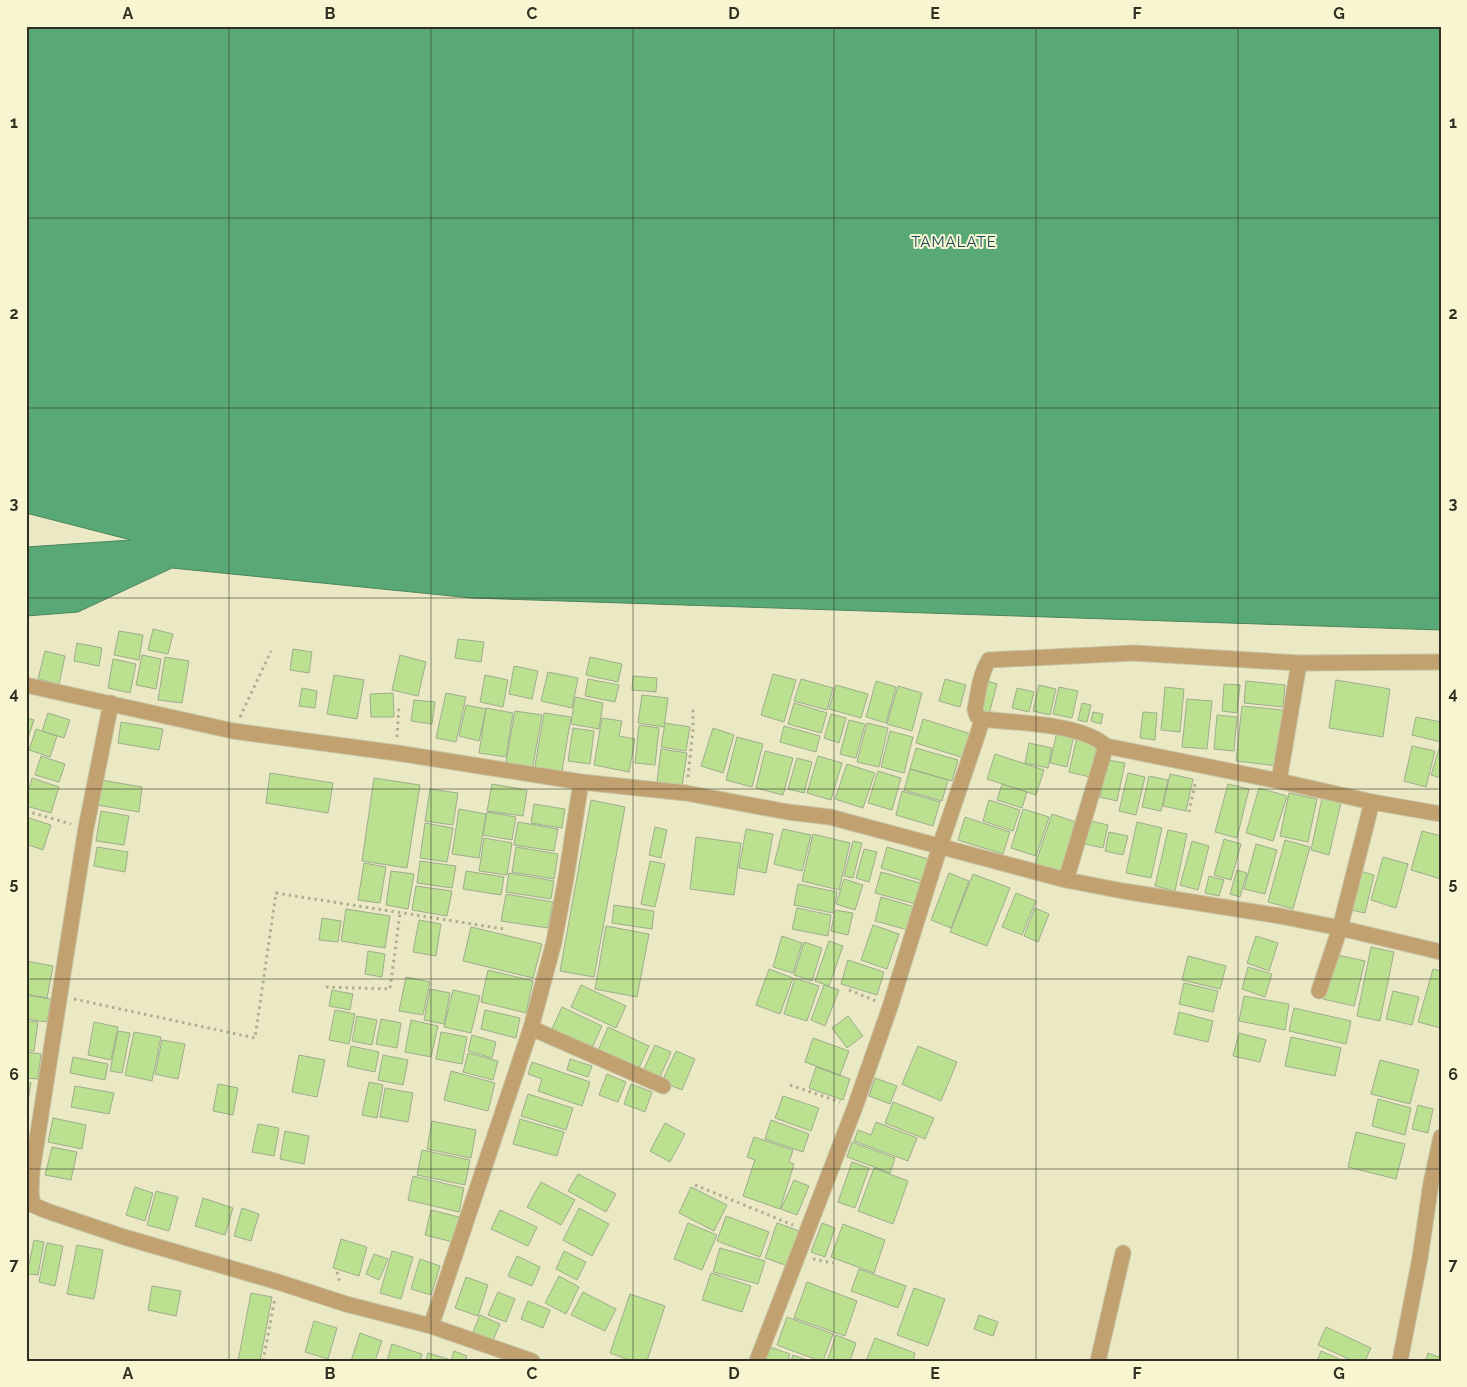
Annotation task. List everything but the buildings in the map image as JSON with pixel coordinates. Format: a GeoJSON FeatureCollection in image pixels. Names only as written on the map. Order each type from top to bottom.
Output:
{"type":"FeatureCollection","features":[{"type":"Feature","properties":{"kind":"street"},"geometry":{"type":"LineString","coordinates":[[1441,662],[1299,663],[1134,653],[989,660],[983,675],[975,710],[977,716],[982,719],[1057,727],[1080,732],[1100,740],[1106,746],[1372,802],[1441,814]]}},
{"type":"Feature","properties":{"kind":"street"},"geometry":{"type":"LineString","coordinates":[[1279,781],[1299,663]]}},
{"type":"Feature","properties":{"kind":"street"},"geometry":{"type":"LineString","coordinates":[[26,685],[233,731],[396,753],[580,782],[686,793],[788,812],[830,817],[1066,880],[1132,893],[1280,916],[1441,952]]}},
{"type":"Feature","properties":{"kind":"street"},"geometry":{"type":"LineString","coordinates":[[111,703],[86,828],[60,997],[29,1171],[33,1205],[47,1212],[124,1237],[346,1304],[431,1326],[532,1361]]}},
{"type":"Feature","properties":{"kind":"street"},"geometry":{"type":"LineString","coordinates":[[757,1361],[855,1107],[890,1007],[982,719]]}},
{"type":"Feature","properties":{"kind":"street"},"geometry":{"type":"LineString","coordinates":[[1066,880],[1106,746]]}},
{"type":"Feature","properties":{"kind":"street"},"geometry":{"type":"LineString","coordinates":[[431,1326],[486,1167],[531,1028],[554,942],[566,878],[580,782]]}},
{"type":"Feature","properties":{"kind":"street"},"geometry":{"type":"LineString","coordinates":[[1318,990],[1340,928],[1372,802]]}},
{"type":"Feature","properties":{"kind":"street"},"geometry":{"type":"LineString","coordinates":[[531,1028],[663,1086]]}},
{"type":"Feature","properties":{"kind":"street"},"geometry":{"type":"LineString","coordinates":[[1400,1361],[1420,1258],[1431,1183],[1441,1137]]}},
{"type":"Feature","properties":{"kind":"street"},"geometry":{"type":"LineString","coordinates":[[1098,1361],[1123,1253]]}},
{"type":"Feature","properties":{"kind":"path"},"geometry":{"type":"LineString","coordinates":[[233,731],[271,651]]}},
{"type":"Feature","properties":{"kind":"path"},"geometry":{"type":"LineString","coordinates":[[396,753],[398,705]]}},
{"type":"Feature","properties":{"kind":"path"},"geometry":{"type":"LineString","coordinates":[[686,793],[693,730],[693,708]]}},
{"type":"Feature","properties":{"kind":"path"},"geometry":{"type":"LineString","coordinates":[[1189,812],[1200,765]]}},
{"type":"Feature","properties":{"kind":"path"},"geometry":{"type":"LineString","coordinates":[[26,811],[86,828]]}},
{"type":"Feature","properties":{"kind":"path"},"geometry":{"type":"LineString","coordinates":[[60,997],[256,1038],[276,893],[504,929]]}},
{"type":"Feature","properties":{"kind":"path"},"geometry":{"type":"LineString","coordinates":[[326,986],[390,990],[400,913]]}},
{"type":"Feature","properties":{"kind":"path"},"geometry":{"type":"LineString","coordinates":[[849,990],[890,1007]]}},
{"type":"Feature","properties":{"kind":"path"},"geometry":{"type":"LineString","coordinates":[[790,1084],[855,1107]]}},
{"type":"Feature","properties":{"kind":"path"},"geometry":{"type":"LineString","coordinates":[[695,1185],[808,1230]]}},
{"type":"Feature","properties":{"kind":"path"},"geometry":{"type":"LineString","coordinates":[[263,1361],[278,1282]]}},
{"type":"Feature","properties":{"kind":"shaded area"},"geometry":{"type":"Polygon","coordinates":[[[26,26],[1441,26],[1441,630],[472,598],[172,568],[78,612],[26,616],[26,547],[131,540],[26,513],[26,26]]]}},
{"type":"Feature","properties":{"kind":"district","name":"TAMALATE"},"geometry":{"type":"Point","coordinates":[954,242]}}]}
